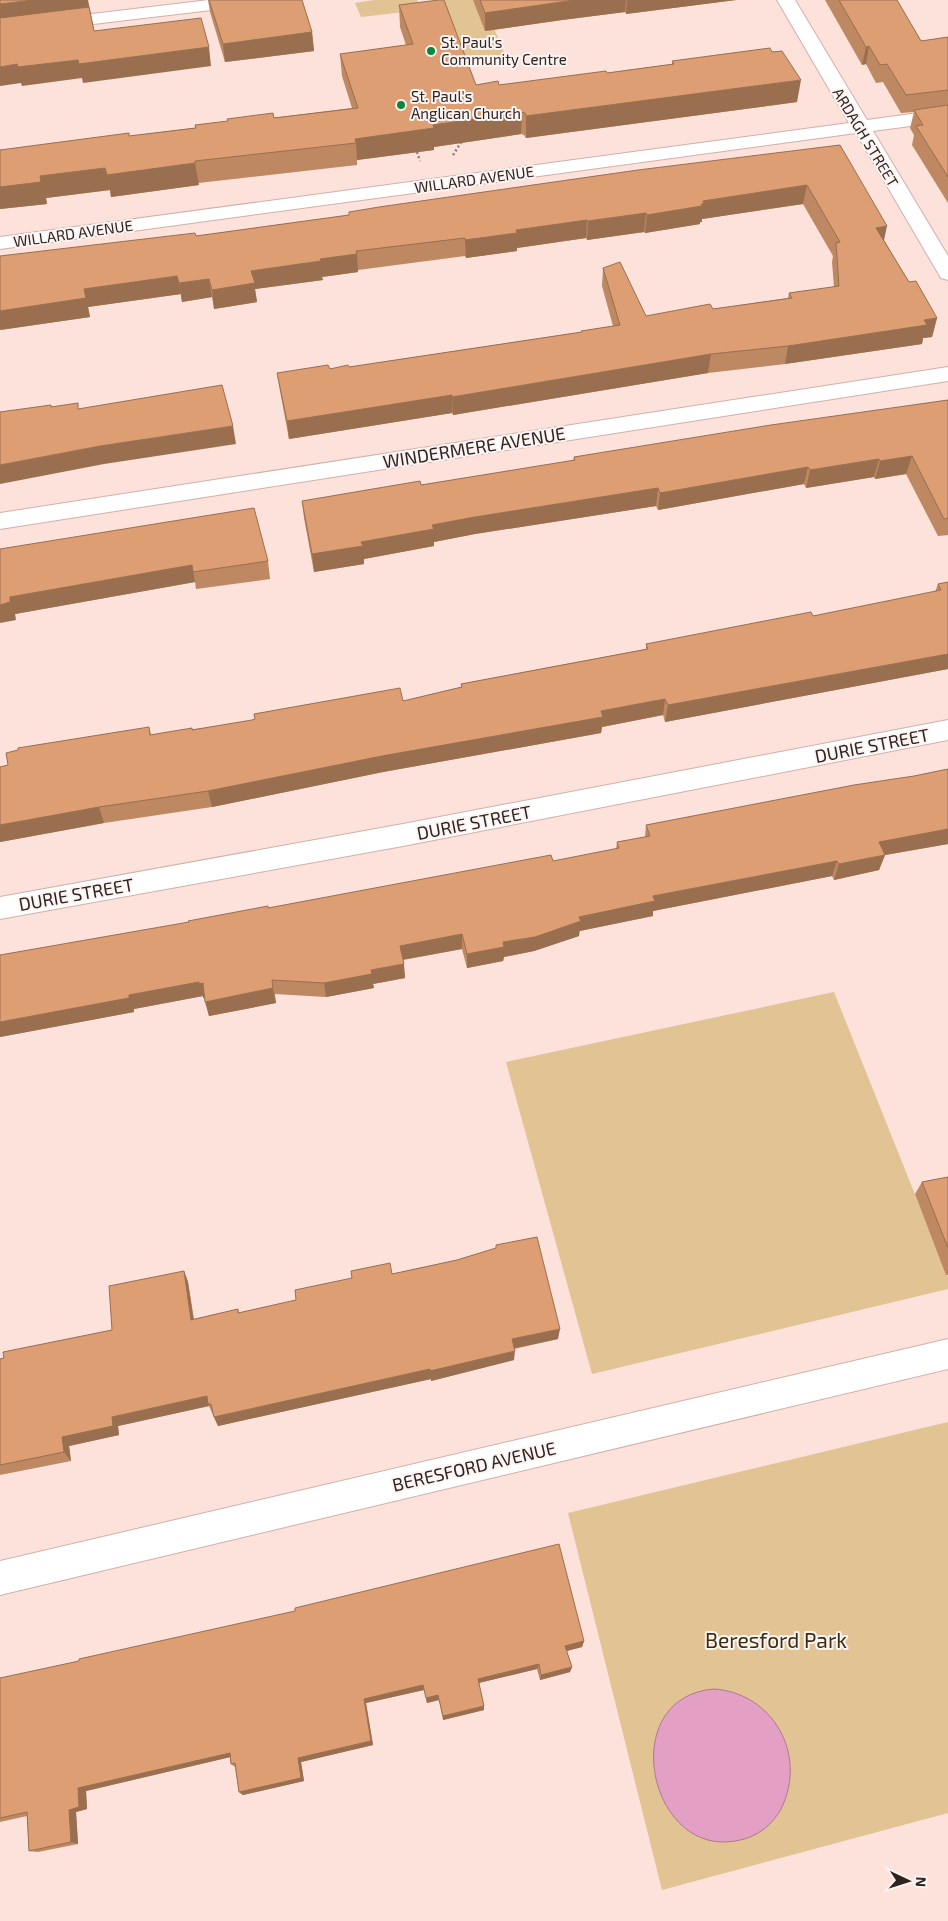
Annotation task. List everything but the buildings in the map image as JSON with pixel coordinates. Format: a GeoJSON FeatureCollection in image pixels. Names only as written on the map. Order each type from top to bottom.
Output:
{"type":"FeatureCollection","features":[{"type":"Feature","properties":{"kind":"street"},"geometry":{"type":"LineString","coordinates":[[0,30],[254,0]]}},
{"type":"Feature","properties":{"kind":"street","name":"ARDAGH STREET"},"geometry":{"type":"LineString","coordinates":[[786,0],[948,273]]}},
{"type":"Feature","properties":{"kind":"street","name":"WILLARD AVENUE"},"geometry":{"type":"LineString","coordinates":[[0,243],[948,115]]}},
{"type":"Feature","properties":{"kind":"street","name":"WINDERMERE AVENUE"},"geometry":{"type":"LineString","coordinates":[[0,521],[948,374]]}},
{"type":"Feature","properties":{"kind":"street","name":"DURIE STREET"},"geometry":{"type":"LineString","coordinates":[[0,908],[403,836],[948,730]]}},
{"type":"Feature","properties":{"kind":"street","name":"BERESFORD AVENUE"},"geometry":{"type":"LineString","coordinates":[[0,1578],[948,1354]]}},
{"type":"Feature","properties":{"kind":"path"},"geometry":{"type":"LineString","coordinates":[[457,181],[449,159],[462,141]]}},
{"type":"Feature","properties":{"kind":"path"},"geometry":{"type":"LineString","coordinates":[[417,152],[419,159]]}},
{"type":"Feature","properties":{"kind":"green space"},"geometry":{"type":"Polygon","coordinates":[[[374,0],[417,0],[421,10],[361,17],[355,3],[374,0]]]}},
{"type":"Feature","properties":{"kind":"green space"},"geometry":{"type":"Polygon","coordinates":[[[439,0],[482,0],[506,57],[463,63],[439,0]]]}},
{"type":"Feature","properties":{"kind":"green space"},"geometry":{"type":"Polygon","coordinates":[[[834,992],[948,1277],[948,1289],[592,1374],[506,1062],[834,992]]]}},
{"type":"Feature","properties":{"kind":"green space","name":"Beresford Park"},"geometry":{"type":"Polygon","coordinates":[[[948,1422],[948,1813],[662,1890],[568,1513],[948,1422]]]}},
{"type":"Feature","properties":{"kind":"shaded area"},"geometry":{"type":"Polygon","coordinates":[[[714,1689],[735,1693],[753,1702],[768,1714],[780,1730],[787,1748],[790,1768],[788,1789],[781,1809],[774,1820],[764,1829],[740,1840],[709,1840],[683,1827],[665,1804],[655,1776],[654,1746],[663,1719],[683,1699],[714,1689]]]}},
{"type":"Feature","properties":{"kind":"place","name":"St. Paul's Community Centre"},"geometry":{"type":"Point","coordinates":[431,51]}},
{"type":"Feature","properties":{"kind":"place","name":"St. Paul's Anglican Church"},"geometry":{"type":"Point","coordinates":[401,105]}}]}
